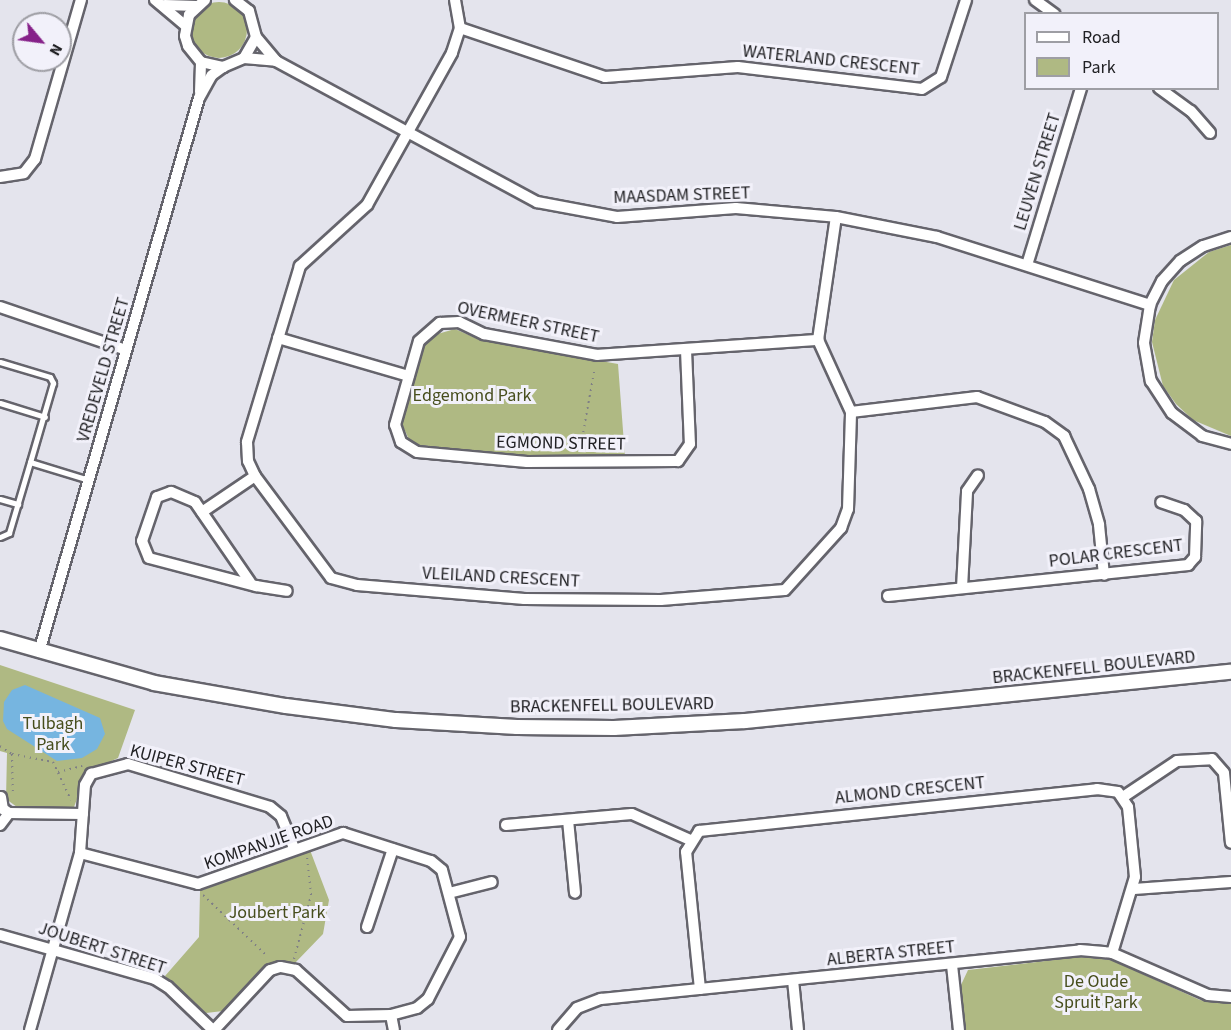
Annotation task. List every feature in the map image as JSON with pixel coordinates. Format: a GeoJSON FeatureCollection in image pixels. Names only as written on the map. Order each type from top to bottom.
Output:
{"type":"FeatureCollection","features":[{"type":"Feature","properties":{"kind":"street"},"geometry":{"type":"LineString","coordinates":[[0,177],[24,173],[35,159],[81,0]]}},
{"type":"Feature","properties":{"kind":"street"},"geometry":{"type":"LineString","coordinates":[[201,3],[186,26],[188,46],[201,62],[223,67],[244,58],[256,36],[250,6],[235,0]]}},
{"type":"Feature","properties":{"kind":"street"},"geometry":{"type":"LineString","coordinates":[[455,0],[460,28]]}},
{"type":"Feature","properties":{"kind":"street","name":"WATERLAND CRESCENT"},"geometry":{"type":"LineString","coordinates":[[460,28],[604,77],[738,67],[922,89],[941,77],[966,0]]}},
{"type":"Feature","properties":{"kind":"street"},"geometry":{"type":"LineString","coordinates":[[1035,0],[1051,12]]}},
{"type":"Feature","properties":{"kind":"street"},"geometry":{"type":"LineString","coordinates":[[160,2],[201,3]]}},
{"type":"Feature","properties":{"kind":"street"},"geometry":{"type":"LineString","coordinates":[[160,2],[186,26]]}},
{"type":"Feature","properties":{"kind":"street","name":"VLEILAND CRESCENT"},"geometry":{"type":"LineString","coordinates":[[460,28],[452,53],[361,213],[300,266],[247,442],[248,461],[255,476],[325,574],[339,582],[524,599],[660,600],[778,593],[792,585],[847,516],[851,412],[818,340]]}},
{"type":"Feature","properties":{"kind":"street","name":"MAASDAM STREET"},"geometry":{"type":"LineString","coordinates":[[256,36],[276,61],[519,195],[601,215],[624,217],[736,208],[836,217],[937,237],[1150,305]]}},
{"type":"Feature","properties":{"kind":"street","name":"MAASDAM STREET"},"geometry":{"type":"LineString","coordinates":[[244,58],[276,61]]}},
{"type":"Feature","properties":{"kind":"street","name":"VREDEVELD STREET"},"geometry":{"type":"LineString","coordinates":[[39,652],[199,98],[201,62]]}},
{"type":"Feature","properties":{"kind":"street","name":"VREDEVELD STREET"},"geometry":{"type":"LineString","coordinates":[[199,98],[212,75],[223,67]]}},
{"type":"Feature","properties":{"kind":"street","name":"LEUVEN STREET"},"geometry":{"type":"LineString","coordinates":[[1027,265],[1080,90]]}},
{"type":"Feature","properties":{"kind":"street"},"geometry":{"type":"LineString","coordinates":[[1162,90],[1191,111],[1210,133]]}},
{"type":"Feature","properties":{"kind":"street"},"geometry":{"type":"LineString","coordinates":[[818,340],[836,217]]}},
{"type":"Feature","properties":{"kind":"street"},"geometry":{"type":"LineString","coordinates":[[1231,237],[1203,246],[1180,261],[1162,281],[1150,305],[1144,333],[1146,362],[1160,398],[1186,426],[1202,436],[1231,444]]}},
{"type":"Feature","properties":{"kind":"street"},"geometry":{"type":"LineString","coordinates":[[0,307],[126,350]]}},
{"type":"Feature","properties":{"kind":"street","name":"OVERMEER STREET"},"geometry":{"type":"LineString","coordinates":[[409,376],[425,332],[448,322],[459,321],[484,334],[597,355],[818,340]]}},
{"type":"Feature","properties":{"kind":"street"},"geometry":{"type":"LineString","coordinates":[[278,338],[409,376]]}},
{"type":"Feature","properties":{"kind":"street","name":"EGMOND STREET"},"geometry":{"type":"LineString","coordinates":[[409,376],[395,425],[406,447],[417,452],[578,462],[678,461],[684,456],[690,444],[687,350]]}},
{"type":"Feature","properties":{"kind":"street"},"geometry":{"type":"LineString","coordinates":[[851,412],[977,397],[1045,422],[1064,436],[1089,489],[1099,525],[1104,575]]}},
{"type":"Feature","properties":{"kind":"street"},"geometry":{"type":"LineString","coordinates":[[962,588],[967,491],[978,475]]}},
{"type":"Feature","properties":{"kind":"street"},"geometry":{"type":"LineString","coordinates":[[202,512],[255,476]]}},
{"type":"Feature","properties":{"kind":"street"},"geometry":{"type":"LineString","coordinates":[[250,582],[202,512],[188,498],[171,492],[160,494],[153,504],[142,541],[145,554],[154,561],[287,591]]}},
{"type":"Feature","properties":{"kind":"street","name":"POLAR CRESCENT"},"geometry":{"type":"LineString","coordinates":[[888,596],[1188,565],[1194,561],[1196,521],[1184,510],[1161,502]]}},
{"type":"Feature","properties":{"kind":"street","name":"BRACKENFELL BOULEVARD"},"geometry":{"type":"LineString","coordinates":[[0,639],[154,683],[303,709],[435,723],[565,728],[745,721],[1231,672]]}},
{"type":"Feature","properties":{"kind":"street"},"geometry":{"type":"LineString","coordinates":[[1112,953],[1134,889],[1128,807],[1123,797],[1177,761],[1212,759],[1224,773],[1231,843]]}},
{"type":"Feature","properties":{"kind":"street","name":"KUIPER STREET"},"geometry":{"type":"LineString","coordinates":[[98,771],[128,764],[270,807],[281,816],[294,849]]}},
{"type":"Feature","properties":{"kind":"street"},"geometry":{"type":"LineString","coordinates":[[30,1030],[51,949],[81,853],[78,814],[86,781],[98,771]]}},
{"type":"Feature","properties":{"kind":"street","name":"ALMOND CRESCENT"},"geometry":{"type":"LineString","coordinates":[[690,840],[711,828],[1074,791],[1109,789],[1123,797]]}},
{"type":"Feature","properties":{"kind":"street"},"geometry":{"type":"LineString","coordinates":[[1,797],[3,809],[12,813],[78,814]]}},
{"type":"Feature","properties":{"kind":"street"},"geometry":{"type":"LineString","coordinates":[[0,825],[12,813]]}},
{"type":"Feature","properties":{"kind":"street"},"geometry":{"type":"LineString","coordinates":[[506,825],[639,815],[690,840],[686,852],[700,989]]}},
{"type":"Feature","properties":{"kind":"street"},"geometry":{"type":"LineString","coordinates":[[568,820],[575,893]]}},
{"type":"Feature","properties":{"kind":"street","name":"KOMPANJIE ROAD"},"geometry":{"type":"LineString","coordinates":[[81,853],[198,884],[344,833],[435,864],[444,875],[460,930],[457,944],[423,1004],[391,1015],[347,1016],[292,968]]}},
{"type":"Feature","properties":{"kind":"street"},"geometry":{"type":"LineString","coordinates":[[367,927],[393,849]]}},
{"type":"Feature","properties":{"kind":"street"},"geometry":{"type":"LineString","coordinates":[[449,893],[492,882]]}},
{"type":"Feature","properties":{"kind":"street"},"geometry":{"type":"LineString","coordinates":[[1134,889],[1231,882]]}},
{"type":"Feature","properties":{"kind":"street","name":"JOUBERT STREET"},"geometry":{"type":"LineString","coordinates":[[0,935],[160,982],[213,1030]]}},
{"type":"Feature","properties":{"kind":"street","name":"ALBERTA STREET"},"geometry":{"type":"LineString","coordinates":[[558,1030],[570,1014],[592,1001],[1080,950],[1112,953],[1208,995],[1231,997]]}},
{"type":"Feature","properties":{"kind":"street"},"geometry":{"type":"LineString","coordinates":[[952,965],[959,1030]]}},
{"type":"Feature","properties":{"kind":"street"},"geometry":{"type":"LineString","coordinates":[[213,1030],[270,970],[292,968]]}},
{"type":"Feature","properties":{"kind":"street"},"geometry":{"type":"LineString","coordinates":[[793,980],[798,1030]]}},
{"type":"Feature","properties":{"kind":"street"},"geometry":{"type":"LineString","coordinates":[[391,1015],[394,1030]]}},
{"type":"Feature","properties":{"kind":"lane"},"geometry":{"type":"LineString","coordinates":[[0,362],[52,380],[45,417],[9,533],[0,537]]}},
{"type":"Feature","properties":{"kind":"lane"},"geometry":{"type":"LineString","coordinates":[[0,402],[45,417]]}},
{"type":"Feature","properties":{"kind":"lane"},"geometry":{"type":"LineString","coordinates":[[30,462],[89,480]]}},
{"type":"Feature","properties":{"kind":"lane"},"geometry":{"type":"LineString","coordinates":[[0,499],[18,504]]}},
{"type":"Feature","properties":{"kind":"path"},"geometry":{"type":"LineString","coordinates":[[578,462],[597,355]]}},
{"type":"Feature","properties":{"kind":"path"},"geometry":{"type":"LineString","coordinates":[[0,746],[12,754],[53,762],[69,791],[78,814]]}},
{"type":"Feature","properties":{"kind":"path"},"geometry":{"type":"LineString","coordinates":[[12,754],[12,813]]}},
{"type":"Feature","properties":{"kind":"path"},"geometry":{"type":"LineString","coordinates":[[58,772],[94,765],[98,771]]}},
{"type":"Feature","properties":{"kind":"path"},"geometry":{"type":"LineString","coordinates":[[292,968],[311,895],[306,845]]}},
{"type":"Feature","properties":{"kind":"path"},"geometry":{"type":"LineString","coordinates":[[198,884],[202,894],[268,958],[270,970]]}},
{"type":"Feature","properties":{"kind":"green space"},"geometry":{"type":"Polygon","coordinates":[[[214,2],[224,2],[239,10],[245,19],[247,30],[245,41],[239,50],[224,58],[214,58],[203,53],[196,46],[191,35],[191,25],[196,14],[203,7],[214,2]]]}},
{"type":"Feature","properties":{"kind":"green space"},"geometry":{"type":"Polygon","coordinates":[[[1231,245],[1231,436],[1193,420],[1176,404],[1163,386],[1152,342],[1155,320],[1174,280],[1209,252],[1231,245]]]}},
{"type":"Feature","properties":{"kind":"green space","name":"Edgemond Park"},"geometry":{"type":"Polygon","coordinates":[[[455,329],[480,340],[618,364],[625,457],[540,458],[411,444],[402,424],[425,345],[434,335],[455,329]]]}},
{"type":"Feature","properties":{"kind":"green space","name":"Tulbagh Park"},"geometry":{"type":"Polygon","coordinates":[[[0,665],[135,710],[118,758],[87,772],[74,807],[17,807],[6,799],[7,753],[0,751],[0,665]]]}},
{"type":"Feature","properties":{"kind":"green space","name":"Joubert Park"},"geometry":{"type":"Polygon","coordinates":[[[310,850],[329,900],[323,934],[295,963],[281,960],[269,964],[223,1011],[206,1013],[165,976],[199,937],[200,891],[310,850]]]}},
{"type":"Feature","properties":{"kind":"green space","name":"De Oude Spruit Park"},"geometry":{"type":"Polygon","coordinates":[[[1079,957],[1112,960],[1200,1000],[1231,1004],[1231,1030],[965,1030],[961,985],[968,970],[1079,957]]]}},
{"type":"Feature","properties":{"kind":"water"},"geometry":{"type":"Polygon","coordinates":[[[25,685],[100,718],[105,734],[97,749],[82,758],[57,761],[7,729],[3,721],[4,702],[12,690],[25,685]]]}}]}
